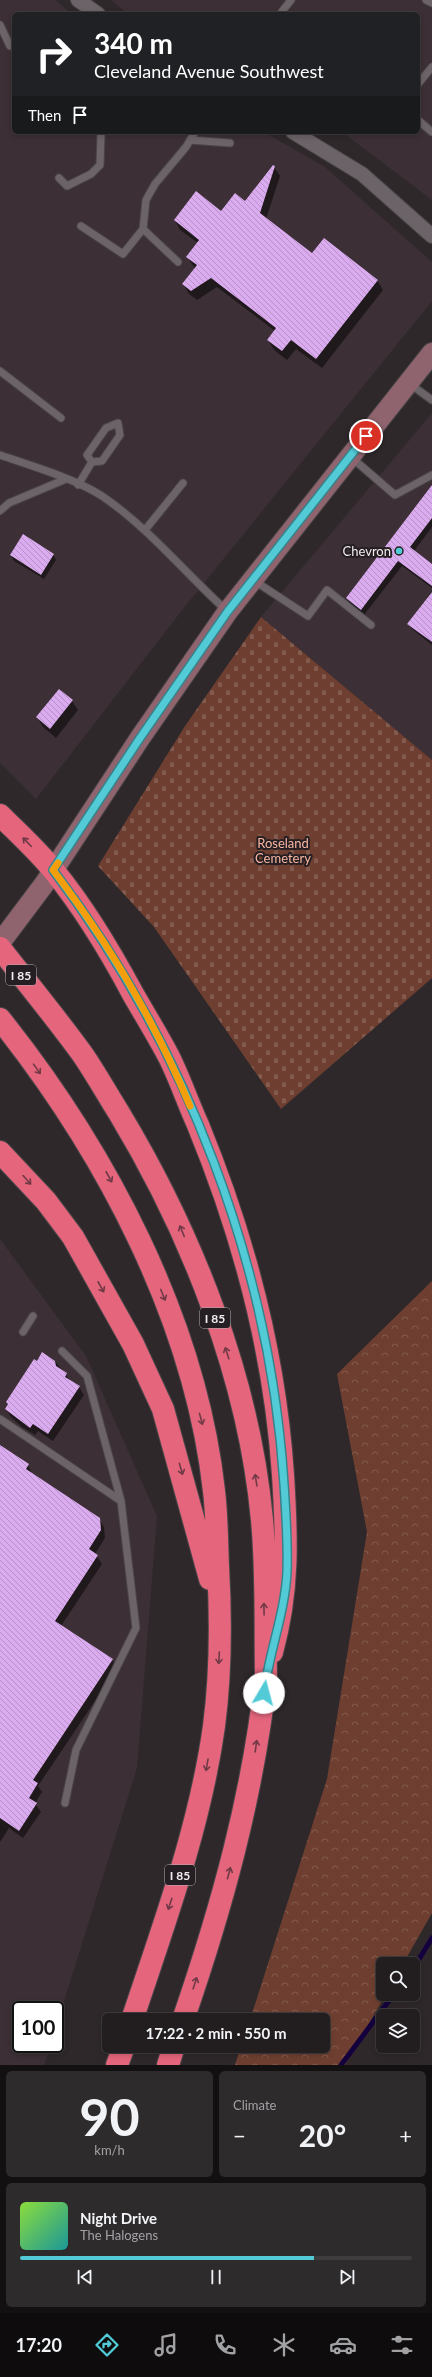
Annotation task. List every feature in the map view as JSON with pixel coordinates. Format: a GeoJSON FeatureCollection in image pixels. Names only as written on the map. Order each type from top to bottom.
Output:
{"type":"FeatureCollection","features":[{"type":"Feature","properties":{"kind":"highway"},"geometry":{"type":"LineString","coordinates":[[0,815],[53,870],[108,948],[170,1059],[216,1168],[236,1227],[254,1290],[270,1362],[280,1428],[286,1522],[287,1572],[282,1618],[266,1676]]}},
{"type":"Feature","properties":{"kind":"highway","name":"I 85"},"geometry":{"type":"LineString","coordinates":[[0,948],[84,1056],[147,1160],[186,1241],[203,1281],[227,1352],[249,1440],[262,1521],[266,1676],[252,1779],[234,1854],[218,1911],[185,2013]]}},
{"type":"Feature","properties":{"kind":"highway","name":"I 85"},"geometry":{"type":"LineString","coordinates":[[0,1019],[78,1128],[110,1178],[154,1271],[173,1318],[203,1427],[214,1491],[221,1619],[214,1726],[203,1786],[186,1855],[134,2013]]}},
{"type":"Feature","properties":{"kind":"highway"},"geometry":{"type":"LineString","coordinates":[[0,1152],[46,1201],[73,1237],[133,1344],[163,1409],[221,1619]]}},
{"type":"Feature","properties":{"kind":"highway"},"geometry":{"type":"LineString","coordinates":[[117,2065],[121,2053]]}},
{"type":"Feature","properties":{"kind":"highway"},"geometry":{"type":"LineString","coordinates":[[168,2065],[172,2053]]}},
{"type":"Feature","properties":{"kind":"main road"},"geometry":{"type":"LineString","coordinates":[[0,942],[53,870],[140,738],[228,611],[432,353]]}},
{"type":"Feature","properties":{"kind":"street"},"geometry":{"type":"LineString","coordinates":[[78,0],[95,12]]}},
{"type":"Feature","properties":{"kind":"street"},"geometry":{"type":"LineString","coordinates":[[296,134],[362,174],[432,236]]}},
{"type":"Feature","properties":{"kind":"lane"},"geometry":{"type":"LineString","coordinates":[[282,12],[291,0]]}},
{"type":"Feature","properties":{"kind":"lane"},"geometry":{"type":"LineString","coordinates":[[426,0],[432,3]]}},
{"type":"Feature","properties":{"kind":"lane"},"geometry":{"type":"LineString","coordinates":[[0,24],[10,46],[12,44]]}},
{"type":"Feature","properties":{"kind":"lane"},"geometry":{"type":"LineString","coordinates":[[420,82],[432,67]]}},
{"type":"Feature","properties":{"kind":"lane"},"geometry":{"type":"LineString","coordinates":[[420,122],[432,132]]}},
{"type":"Feature","properties":{"kind":"lane"},"geometry":{"type":"LineString","coordinates":[[59,178],[67,186],[78,183],[100,165],[101,134]]}},
{"type":"Feature","properties":{"kind":"lane"},"geometry":{"type":"LineString","coordinates":[[81,226],[123,254],[143,229],[146,200],[155,184],[194,134]]}},
{"type":"Feature","properties":{"kind":"lane"},"geometry":{"type":"LineString","coordinates":[[190,140],[230,143]]}},
{"type":"Feature","properties":{"kind":"lane"},"geometry":{"type":"LineString","coordinates":[[143,229],[178,262]]}},
{"type":"Feature","properties":{"kind":"lane"},"geometry":{"type":"LineString","coordinates":[[0,371],[61,418]]}},
{"type":"Feature","properties":{"kind":"lane"},"geometry":{"type":"LineString","coordinates":[[409,382],[432,400]]}},
{"type":"Feature","properties":{"kind":"lane"},"geometry":{"type":"LineString","coordinates":[[118,423],[120,435],[102,461],[92,462],[88,455],[106,428],[118,423]]}},
{"type":"Feature","properties":{"kind":"lane"},"geometry":{"type":"LineString","coordinates":[[0,455],[66,480],[100,495],[144,530],[198,586],[228,611]]}},
{"type":"Feature","properties":{"kind":"lane"},"geometry":{"type":"LineString","coordinates":[[350,456],[395,495],[432,475]]}},
{"type":"Feature","properties":{"kind":"lane"},"geometry":{"type":"LineString","coordinates":[[78,485],[92,462]]}},
{"type":"Feature","properties":{"kind":"lane"},"geometry":{"type":"LineString","coordinates":[[0,510],[9,503],[66,480]]}},
{"type":"Feature","properties":{"kind":"lane"},"geometry":{"type":"LineString","coordinates":[[144,530],[183,483]]}},
{"type":"Feature","properties":{"kind":"lane"},"geometry":{"type":"LineString","coordinates":[[252,579],[308,616],[327,590],[370,625]]}},
{"type":"Feature","properties":{"kind":"lane"},"geometry":{"type":"LineString","coordinates":[[23,1332],[33,1316]]}},
{"type":"Feature","properties":{"kind":"lane"},"geometry":{"type":"LineString","coordinates":[[62,1351],[87,1376],[121,1501],[136,1628],[76,1750],[65,1803]]}},
{"type":"Feature","properties":{"kind":"lane"},"geometry":{"type":"LineString","coordinates":[[0,1419],[121,1501]]}},
{"type":"Feature","properties":{"kind":"shaded area"},"geometry":{"type":"Polygon","coordinates":[[[0,0],[55,0],[70,12],[12,12],[12,134],[267,134],[325,167],[432,262],[432,301],[183,609],[36,799],[0,763],[0,0]]]}},
{"type":"Feature","properties":{"kind":"shaded area"},"geometry":{"type":"Polygon","coordinates":[[[111,0],[432,0],[432,200],[345,134],[420,134],[420,12],[126,12],[111,0]]]}},
{"type":"Feature","properties":{"kind":"shaded area"},"geometry":{"type":"Polygon","coordinates":[[[432,413],[432,760],[261,617],[432,413]]]}},
{"type":"Feature","properties":{"kind":"shaded area"},"geometry":{"type":"Polygon","coordinates":[[[0,1239],[86,1356],[157,1516],[137,1768],[64,2001],[12,2001],[12,2053],[48,2053],[44,2065],[0,2065],[0,1239]]]}},
{"type":"Feature","properties":{"kind":"green space","name":"Roseland Cemetery"},"geometry":{"type":"Polygon","coordinates":[[[261,617],[432,760],[432,978],[281,1109],[154,927],[98,866],[185,726],[261,617]]]}},
{"type":"Feature","properties":{"kind":"green space"},"geometry":{"type":"Polygon","coordinates":[[[432,1281],[432,1913],[407,1957],[376,1957],[376,2001],[382,2001],[345,2065],[235,2065],[239,2053],[330,2053],[330,2013],[252,2013],[327,1779],[367,1532],[337,1374],[432,1281]]]}},
{"type":"Feature","properties":{"kind":"building"},"geometry":{"type":"Polygon","coordinates":[[[273,165],[275,166],[260,213],[312,253],[324,238],[378,280],[316,359],[291,340],[282,351],[267,340],[276,328],[211,278],[191,291],[182,284],[197,265],[186,257],[199,240],[174,220],[196,191],[221,211],[235,193],[245,201],[273,165]]]}},
{"type":"Feature","properties":{"kind":"building","name":"Chevron"},"geometry":{"type":"Polygon","coordinates":[[[432,485],[432,518],[410,547],[432,564],[432,586],[398,561],[361,610],[346,598],[432,485]]]}},
{"type":"Feature","properties":{"kind":"building"},"geometry":{"type":"Polygon","coordinates":[[[23,534],[54,554],[41,575],[10,555],[23,534]]]}},
{"type":"Feature","properties":{"kind":"building"},"geometry":{"type":"Polygon","coordinates":[[[432,592],[432,642],[407,624],[432,592]]]}},
{"type":"Feature","properties":{"kind":"building"},"geometry":{"type":"Polygon","coordinates":[[[59,689],[73,700],[50,729],[36,717],[59,689]]]}},
{"type":"Feature","properties":{"kind":"building"},"geometry":{"type":"Polygon","coordinates":[[[42,1352],[55,1361],[56,1366],[67,1373],[65,1377],[80,1386],[48,1434],[33,1424],[30,1428],[5,1409],[8,1404],[6,1402],[34,1359],[37,1361],[42,1352]]]}},
{"type":"Feature","properties":{"kind":"building"},"geometry":{"type":"Polygon","coordinates":[[[0,1445],[29,1464],[26,1469],[100,1518],[101,1530],[89,1549],[98,1555],[55,1621],[113,1659],[33,1780],[38,1783],[29,1798],[37,1803],[19,1831],[0,1818],[0,1445]]]}},
{"type":"Feature","properties":{"kind":"waterway"},"geometry":{"type":"LineString","coordinates":[[420,1958],[432,1938]]}},
{"type":"Feature","properties":{"kind":"waterway"},"geometry":{"type":"LineString","coordinates":[[341,2065],[389,2001]]}},
{"type":"Feature","properties":{"kind":"slow traffic"},"geometry":{"type":"LineString","coordinates":[[58,863],[53,870],[74,897],[108,948],[170,1059],[190,1106]]}},
{"type":"Feature","properties":{"kind":"place","name":"Chevron"},"geometry":{"type":"Point","coordinates":[399,551]}},
{"type":"Feature","properties":{"kind":"route"},"geometry":{"type":"LineString","coordinates":[[264,1693],[266,1676],[282,1618],[287,1572],[286,1522],[281,1435],[270,1362],[254,1290],[236,1227],[216,1168],[170,1059],[108,948],[74,897],[53,870],[140,738],[228,611],[366,436]]}}]}
